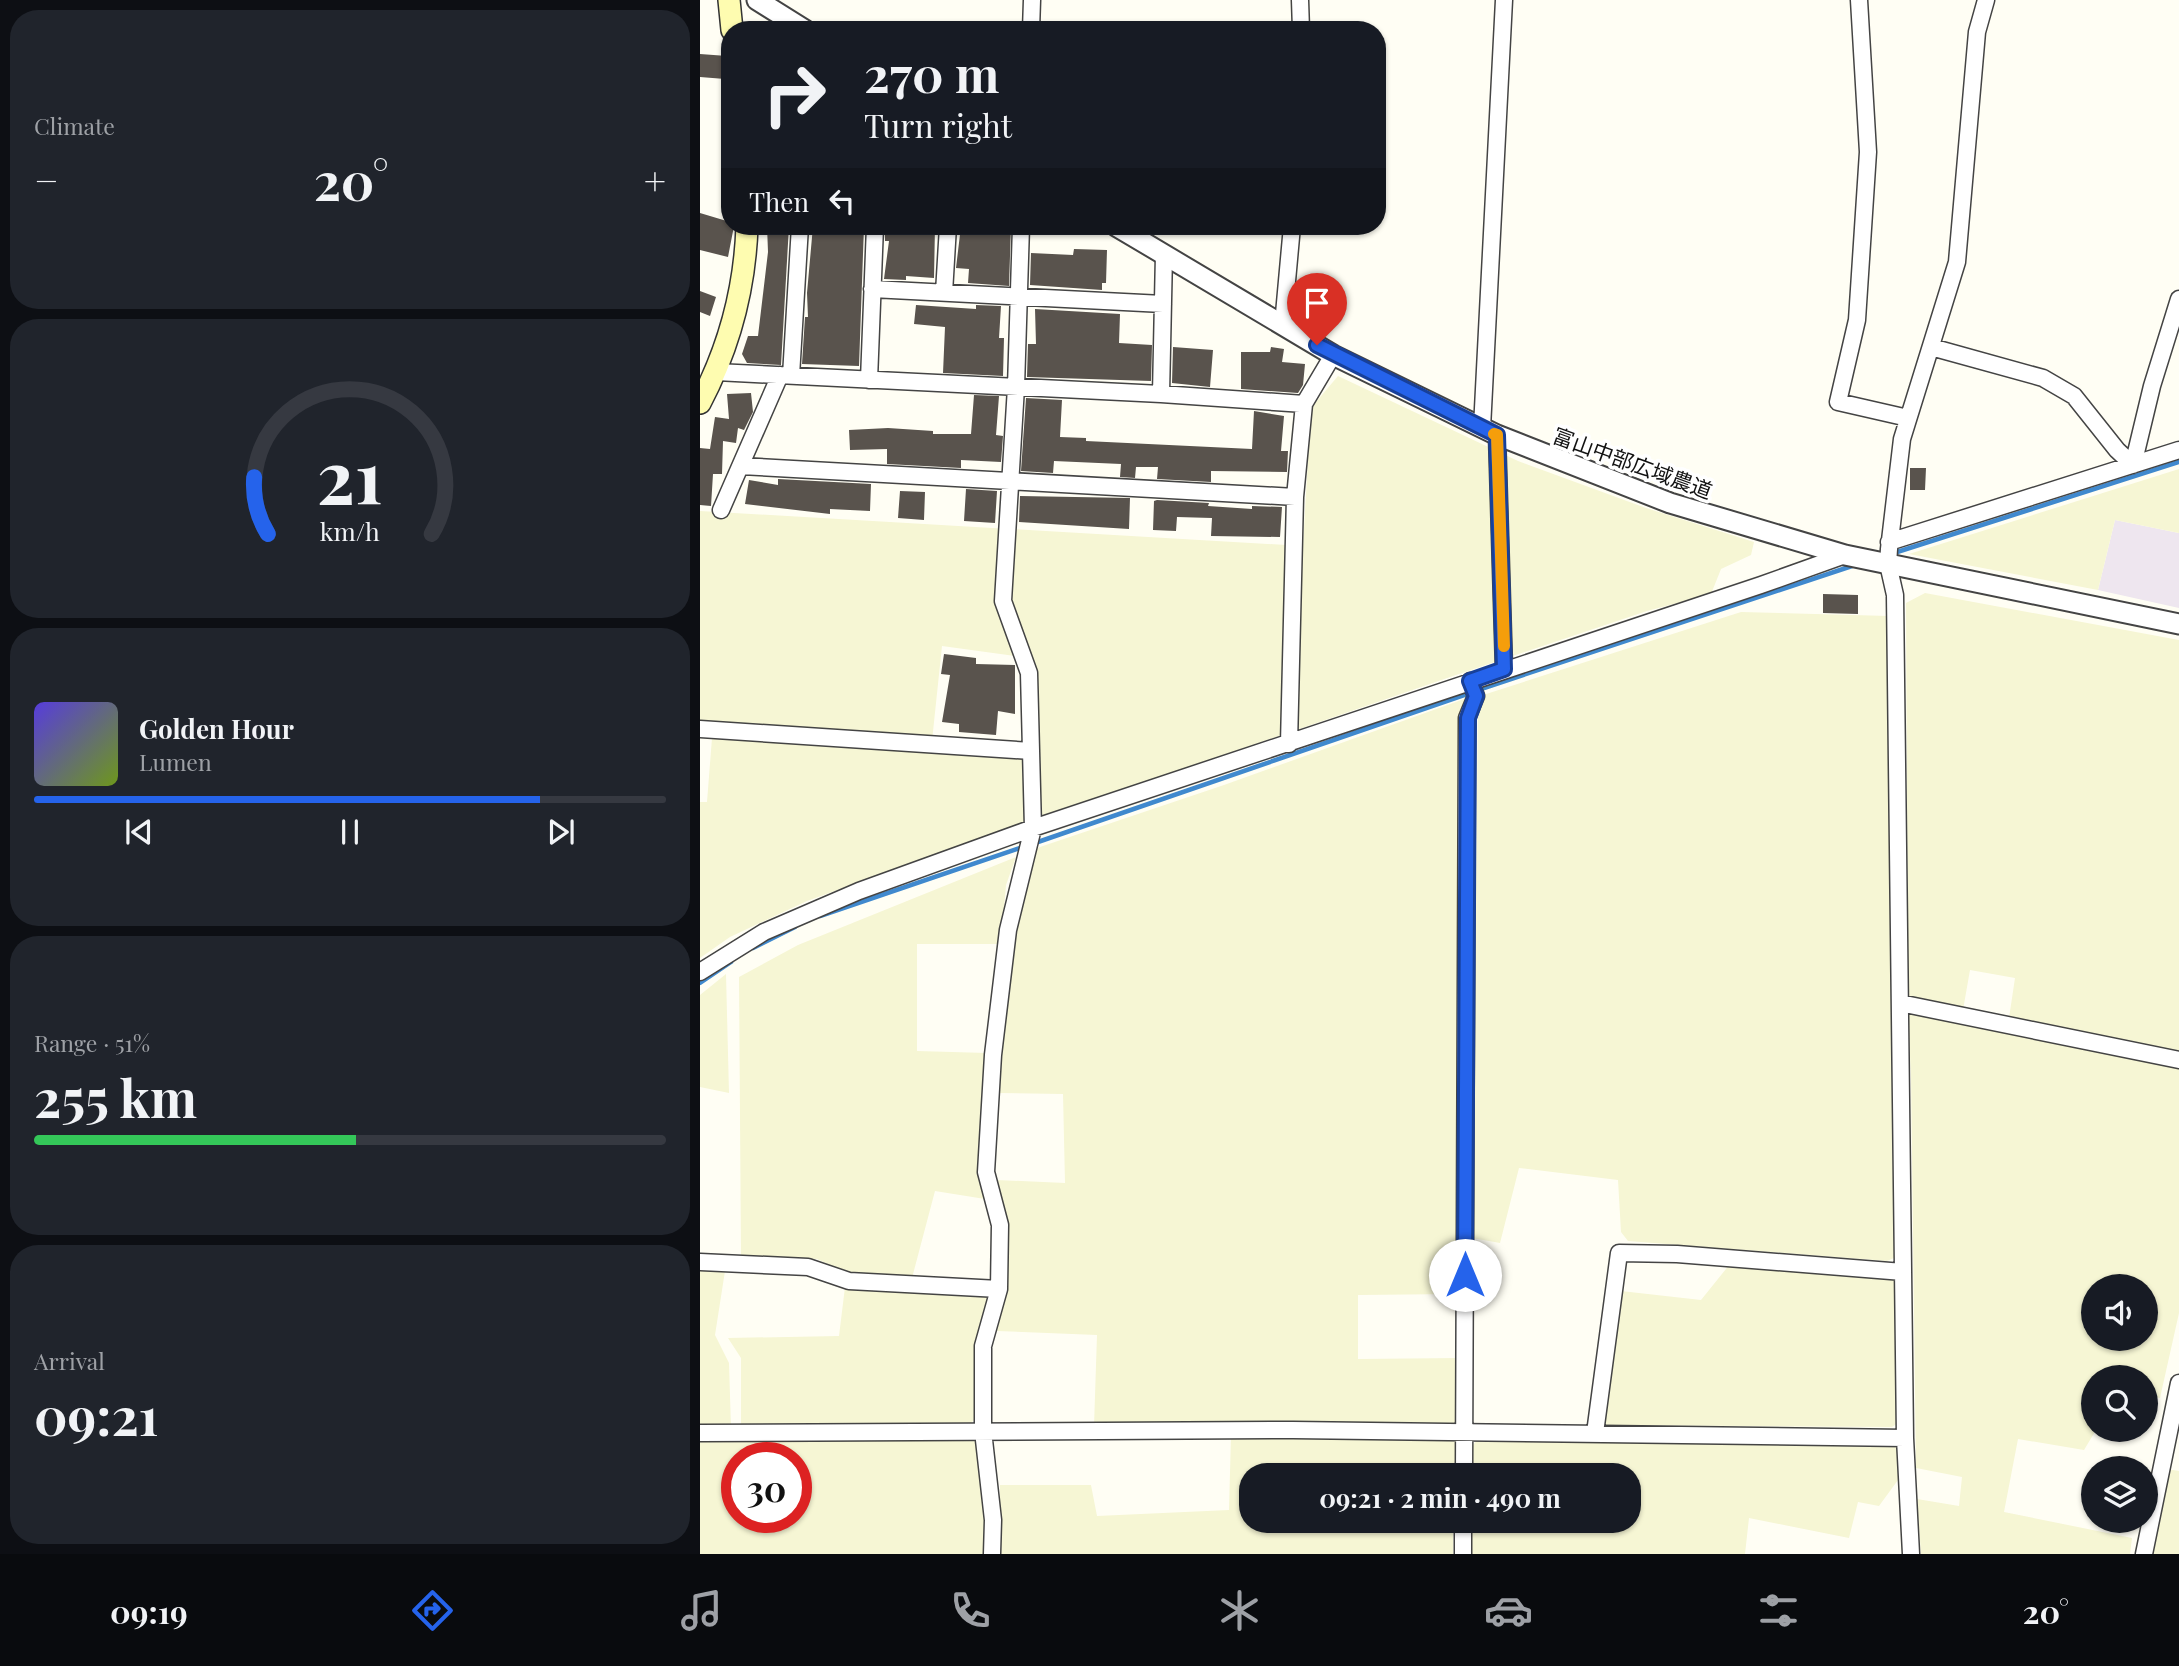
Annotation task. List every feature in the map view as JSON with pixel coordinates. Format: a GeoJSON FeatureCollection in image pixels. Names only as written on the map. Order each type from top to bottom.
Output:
{"type":"FeatureCollection","features":[{"type":"Feature","properties":{"kind":"main road"},"geometry":{"type":"LineString","coordinates":[[729,0],[731,21]]}},
{"type":"Feature","properties":{"kind":"main road"},"geometry":{"type":"LineString","coordinates":[[700,403],[716,372],[731,329],[744,268],[746,235]]}},
{"type":"Feature","properties":{"kind":"street"},"geometry":{"type":"LineString","coordinates":[[757,0],[791,21]]}},
{"type":"Feature","properties":{"kind":"street"},"geometry":{"type":"LineString","coordinates":[[1031,21],[1032,0]]}},
{"type":"Feature","properties":{"kind":"street"},"geometry":{"type":"LineString","coordinates":[[1300,0],[1301,21]]}},
{"type":"Feature","properties":{"kind":"street"},"geometry":{"type":"LineString","coordinates":[[1504,0],[1489,432],[1504,669]]}},
{"type":"Feature","properties":{"kind":"street"},"geometry":{"type":"LineString","coordinates":[[1859,0],[1868,152],[1857,320],[1838,402],[1908,418]]}},
{"type":"Feature","properties":{"kind":"street"},"geometry":{"type":"LineString","coordinates":[[1911,1554],[1905,1438],[1895,595],[1888,564],[1889,542],[1902,439],[1957,262],[1977,33],[1986,0]]}},
{"type":"Feature","properties":{"kind":"street"},"geometry":{"type":"LineString","coordinates":[[721,510],[786,375],[799,235]]}},
{"type":"Feature","properties":{"kind":"street"},"geometry":{"type":"LineString","coordinates":[[869,380],[875,235]]}},
{"type":"Feature","properties":{"kind":"street"},"geometry":{"type":"LineString","coordinates":[[944,293],[947,235]]}},
{"type":"Feature","properties":{"kind":"street"},"geometry":{"type":"LineString","coordinates":[[992,1554],[993,1520],[983,1431],[983,1346],[999,1289],[1000,1225],[986,1172],[993,1055],[1009,930],[1033,828],[1029,673],[1003,601],[1016,387],[1021,235]]}},
{"type":"Feature","properties":{"kind":"street","name":"富山中部広域農道"},"geometry":{"type":"LineString","coordinates":[[1131,235],[1333,355],[1489,432],[1670,503],[1845,555],[2179,624]]}},
{"type":"Feature","properties":{"kind":"street"},"geometry":{"type":"LineString","coordinates":[[1283,325],[1291,235]]}},
{"type":"Feature","properties":{"kind":"street"},"geometry":{"type":"LineString","coordinates":[[1161,394],[1164,254]]}},
{"type":"Feature","properties":{"kind":"street"},"geometry":{"type":"LineString","coordinates":[[872,289],[1163,304]]}},
{"type":"Feature","properties":{"kind":"street"},"geometry":{"type":"LineString","coordinates":[[2133,465],[2152,386],[2179,299]]}},
{"type":"Feature","properties":{"kind":"street"},"geometry":{"type":"LineString","coordinates":[[1931,347],[2043,379],[2074,396],[2117,450],[2133,465]]}},
{"type":"Feature","properties":{"kind":"street"},"geometry":{"type":"LineString","coordinates":[[1289,744],[1295,498],[1304,404],[1333,355]]}},
{"type":"Feature","properties":{"kind":"street"},"geometry":{"type":"LineString","coordinates":[[716,372],[1161,394],[1304,404]]}},
{"type":"Feature","properties":{"kind":"street"},"geometry":{"type":"LineString","coordinates":[[1889,542],[2179,450]]}},
{"type":"Feature","properties":{"kind":"street"},"geometry":{"type":"LineString","coordinates":[[741,466],[1009,479],[1295,498]]}},
{"type":"Feature","properties":{"kind":"street"},"geometry":{"type":"LineString","coordinates":[[700,972],[764,932],[859,891],[1033,828],[1845,555]]}},
{"type":"Feature","properties":{"kind":"street"},"geometry":{"type":"LineString","coordinates":[[1464,1463],[1468,718],[1476,696],[1470,681]]}},
{"type":"Feature","properties":{"kind":"street"},"geometry":{"type":"LineString","coordinates":[[700,729],[1031,751]]}},
{"type":"Feature","properties":{"kind":"street"},"geometry":{"type":"LineString","coordinates":[[1900,1003],[2179,1060]]}},
{"type":"Feature","properties":{"kind":"street"},"geometry":{"type":"LineString","coordinates":[[1595,1433],[1619,1253],[1677,1254],[1903,1272]]}},
{"type":"Feature","properties":{"kind":"street"},"geometry":{"type":"LineString","coordinates":[[700,1262],[808,1267],[849,1281],[999,1289]]}},
{"type":"Feature","properties":{"kind":"street"},"geometry":{"type":"LineString","coordinates":[[2144,1554],[2179,1383]]}},
{"type":"Feature","properties":{"kind":"street"},"geometry":{"type":"LineString","coordinates":[[700,1433],[1464,1431],[1905,1438]]}},
{"type":"Feature","properties":{"kind":"street"},"geometry":{"type":"LineString","coordinates":[[1463,1533],[1463,1554]]}},
{"type":"Feature","properties":{"kind":"shaded area"},"geometry":{"type":"Polygon","coordinates":[[[2115,520],[2179,533],[2179,608],[2098,590],[2115,520]]]}},
{"type":"Feature","properties":{"kind":"green space"},"geometry":{"type":"Polygon","coordinates":[[[1338,376],[1518,461],[1646,508],[1754,542],[1751,555],[1721,569],[1711,594],[1647,611],[976,840],[807,901],[730,937],[700,958],[700,802],[707,802],[712,738],[1025,759],[1025,675],[1015,656],[942,646],[932,741],[700,725],[700,511],[1303,546],[1311,408],[1338,376]]]}},
{"type":"Feature","properties":{"kind":"green space"},"geometry":{"type":"Polygon","coordinates":[[[2179,469],[2179,533],[2115,520],[2098,590],[1909,554],[2179,469]]]}},
{"type":"Feature","properties":{"kind":"green space"},"geometry":{"type":"Polygon","coordinates":[[[1925,593],[2179,640],[2179,1053],[2009,1018],[2015,978],[1970,970],[1963,1010],[1915,1001],[1908,995],[1906,603],[1925,593]]]}},
{"type":"Feature","properties":{"kind":"green space"},"geometry":{"type":"Polygon","coordinates":[[[1741,612],[1889,616],[1896,1114],[1894,1258],[1887,1261],[1628,1241],[1621,1232],[1618,1180],[1519,1168],[1500,1243],[1472,1238],[1478,716],[1483,695],[1741,612]]]}},
{"type":"Feature","properties":{"kind":"green space"},"geometry":{"type":"Polygon","coordinates":[[[1467,698],[1461,887],[1456,1294],[1358,1295],[1358,1359],[1459,1358],[1457,1425],[1228,1422],[1094,1426],[1097,1335],[997,1331],[1007,1283],[1007,1219],[996,1180],[1065,1183],[1063,1094],[998,1093],[1001,1039],[1020,902],[1037,848],[1224,785],[1467,698]]]}},
{"type":"Feature","properties":{"kind":"green space"},"geometry":{"type":"Polygon","coordinates":[[[1016,857],[1006,885],[1001,944],[917,944],[917,1051],[987,1053],[981,1172],[985,1199],[935,1191],[912,1278],[853,1276],[817,1259],[741,1256],[739,977],[798,945],[1016,857]]]}},
{"type":"Feature","properties":{"kind":"green space"},"geometry":{"type":"Polygon","coordinates":[[[726,974],[729,1093],[700,1087],[700,995],[726,974]]]}},
{"type":"Feature","properties":{"kind":"green space"},"geometry":{"type":"Polygon","coordinates":[[[1914,1012],[2179,1067],[2179,1313],[2160,1398],[2158,1365],[2081,1365],[2081,1442],[2089,1442],[2084,1450],[2018,1439],[2004,1512],[2081,1528],[2081,1533],[2107,1533],[2132,1538],[2130,1554],[1921,1554],[1917,1499],[1959,1506],[1962,1477],[1916,1468],[1908,1014],[1914,1012]]]}},
{"type":"Feature","properties":{"kind":"green space"},"geometry":{"type":"Polygon","coordinates":[[[1730,1264],[1892,1277],[1897,1282],[1898,1423],[1892,1427],[1605,1425],[1621,1291],[1701,1300],[1730,1264]]]}},
{"type":"Feature","properties":{"kind":"green space"},"geometry":{"type":"Polygon","coordinates":[[[700,1269],[725,1271],[715,1335],[729,1363],[731,1428],[700,1427],[700,1269]]]}},
{"type":"Feature","properties":{"kind":"green space"},"geometry":{"type":"Polygon","coordinates":[[[845,1287],[980,1292],[992,1301],[977,1417],[969,1425],[741,1425],[741,1358],[728,1338],[839,1336],[845,1287]]]}},
{"type":"Feature","properties":{"kind":"green space"},"geometry":{"type":"Polygon","coordinates":[[[1231,1435],[1452,1437],[1457,1442],[1456,1463],[1239,1463],[1239,1533],[1453,1533],[1453,1554],[1000,1554],[1000,1485],[1091,1485],[1097,1516],[1229,1510],[1231,1435]]]}},
{"type":"Feature","properties":{"kind":"green space"},"geometry":{"type":"Polygon","coordinates":[[[971,1437],[981,1447],[986,1554],[700,1554],[700,1439],[971,1437]]]}},
{"type":"Feature","properties":{"kind":"green space"},"geometry":{"type":"Polygon","coordinates":[[[1477,1440],[1896,1443],[1899,1455],[1898,1480],[1879,1506],[1858,1502],[1849,1538],[1749,1518],[1745,1554],[1471,1554],[1471,1533],[1641,1533],[1641,1463],[1471,1463],[1471,1448],[1477,1440]]]}},
{"type":"Feature","properties":{"kind":"green space"},"geometry":{"type":"Polygon","coordinates":[[[2167,1469],[2179,1471],[2179,1554],[2151,1554],[2155,1533],[2158,1533],[2158,1517],[2167,1469]]]}},
{"type":"Feature","properties":{"kind":"building"},"geometry":{"type":"Polygon","coordinates":[[[700,54],[721,56],[721,79],[700,77],[700,54]]]}},
{"type":"Feature","properties":{"kind":"building"},"geometry":{"type":"Polygon","coordinates":[[[700,213],[721,219],[721,235],[732,235],[728,257],[700,250],[700,213]]]}},
{"type":"Feature","properties":{"kind":"building"},"geometry":{"type":"Polygon","coordinates":[[[767,235],[788,235],[781,365],[747,363],[742,354],[748,336],[758,336],[768,252],[767,235]]]}},
{"type":"Feature","properties":{"kind":"building"},"geometry":{"type":"Polygon","coordinates":[[[812,235],[864,235],[859,366],[802,364],[805,317],[808,317],[807,293],[812,235]]]}},
{"type":"Feature","properties":{"kind":"building"},"geometry":{"type":"Polygon","coordinates":[[[885,235],[935,235],[934,278],[906,276],[906,280],[884,279],[889,241],[885,241],[885,235]]]}},
{"type":"Feature","properties":{"kind":"building"},"geometry":{"type":"Polygon","coordinates":[[[960,235],[1011,235],[1009,286],[968,283],[969,269],[956,268],[960,235]]]}},
{"type":"Feature","properties":{"kind":"building"},"geometry":{"type":"Polygon","coordinates":[[[1074,249],[1107,250],[1106,283],[1102,283],[1102,290],[1030,285],[1031,253],[1073,255],[1074,249]]]}},
{"type":"Feature","properties":{"kind":"building"},"geometry":{"type":"Polygon","coordinates":[[[700,291],[716,297],[710,316],[700,312],[700,291]]]}},
{"type":"Feature","properties":{"kind":"building"},"geometry":{"type":"Polygon","coordinates":[[[916,305],[976,309],[976,305],[1001,306],[999,338],[1004,338],[1003,376],[943,373],[945,327],[914,324],[916,305]]]}},
{"type":"Feature","properties":{"kind":"building"},"geometry":{"type":"Polygon","coordinates":[[[1035,309],[1120,314],[1119,343],[1152,345],[1151,381],[1027,377],[1028,344],[1036,344],[1035,309]]]}},
{"type":"Feature","properties":{"kind":"building"},"geometry":{"type":"Polygon","coordinates":[[[1173,347],[1213,350],[1210,387],[1172,383],[1173,347]]]}},
{"type":"Feature","properties":{"kind":"building"},"geometry":{"type":"Polygon","coordinates":[[[1271,347],[1284,349],[1282,362],[1305,364],[1303,385],[1298,393],[1241,389],[1241,352],[1270,352],[1271,347]]]}},
{"type":"Feature","properties":{"kind":"building"},"geometry":{"type":"Polygon","coordinates":[[[751,393],[753,412],[744,430],[738,428],[736,443],[723,441],[722,474],[713,474],[711,506],[700,505],[700,448],[710,449],[715,417],[729,419],[727,394],[751,393]]]}},
{"type":"Feature","properties":{"kind":"building"},"geometry":{"type":"Polygon","coordinates":[[[974,395],[999,396],[996,435],[1003,436],[1001,462],[961,460],[961,468],[887,464],[887,449],[850,450],[849,430],[888,428],[933,431],[933,434],[971,434],[974,395]]]}},
{"type":"Feature","properties":{"kind":"building"},"geometry":{"type":"Polygon","coordinates":[[[1026,398],[1062,400],[1060,437],[1086,438],[1086,441],[1252,449],[1254,411],[1284,416],[1281,451],[1288,451],[1287,472],[1211,471],[1211,482],[1157,479],[1158,467],[1136,467],[1135,478],[1120,477],[1121,464],[1054,461],[1053,473],[1021,471],[1026,398]]]}},
{"type":"Feature","properties":{"kind":"building"},"geometry":{"type":"Polygon","coordinates":[[[1910,468],[1926,468],[1925,490],[1910,490],[1910,468]]]}},
{"type":"Feature","properties":{"kind":"building"},"geometry":{"type":"Polygon","coordinates":[[[778,479],[871,484],[870,511],[830,509],[830,514],[745,504],[749,480],[778,485],[778,479]]]}},
{"type":"Feature","properties":{"kind":"building"},"geometry":{"type":"Polygon","coordinates":[[[966,489],[997,491],[995,523],[964,521],[966,489]]]}},
{"type":"Feature","properties":{"kind":"building"},"geometry":{"type":"Polygon","coordinates":[[[900,491],[925,492],[924,520],[898,518],[900,491]]]}},
{"type":"Feature","properties":{"kind":"building"},"geometry":{"type":"Polygon","coordinates":[[[1020,496],[1130,498],[1129,529],[1019,522],[1020,496]]]}},
{"type":"Feature","properties":{"kind":"building"},"geometry":{"type":"Polygon","coordinates":[[[1154,501],[1252,509],[1252,506],[1282,507],[1280,537],[1211,536],[1212,518],[1177,517],[1176,531],[1153,530],[1154,501]]]}},
{"type":"Feature","properties":{"kind":"building"},"geometry":{"type":"Polygon","coordinates":[[[1823,594],[1858,595],[1858,614],[1823,613],[1823,594]]]}},
{"type":"Feature","properties":{"kind":"building"},"geometry":{"type":"Polygon","coordinates":[[[944,654],[976,658],[976,664],[1015,665],[1015,714],[998,711],[996,735],[959,732],[959,724],[942,722],[950,675],[941,674],[944,654]]]}},
{"type":"Feature","properties":{"kind":"waterway"},"geometry":{"type":"LineString","coordinates":[[1894,553],[2179,462]]}},
{"type":"Feature","properties":{"kind":"waterway"},"geometry":{"type":"LineString","coordinates":[[1478,690],[1855,565]]}},
{"type":"Feature","properties":{"kind":"waterway"},"geometry":{"type":"LineString","coordinates":[[1035,843],[1470,693]]}},
{"type":"Feature","properties":{"kind":"waterway"},"geometry":{"type":"LineString","coordinates":[[820,916],[1023,847]]}},
{"type":"Feature","properties":{"kind":"waterway"},"geometry":{"type":"LineString","coordinates":[[753,948],[795,927]]}},
{"type":"Feature","properties":{"kind":"waterway"},"geometry":{"type":"LineString","coordinates":[[700,983],[731,962]]}},
{"type":"Feature","properties":{"kind":"slow traffic"},"geometry":{"type":"LineString","coordinates":[[1494,434],[1497,435],[1504,646]]}},
{"type":"Feature","properties":{"kind":"route"},"geometry":{"type":"LineString","coordinates":[[1317,345],[1497,435],[1504,669],[1470,681],[1476,696],[1468,718],[1465,1275]]}}]}
